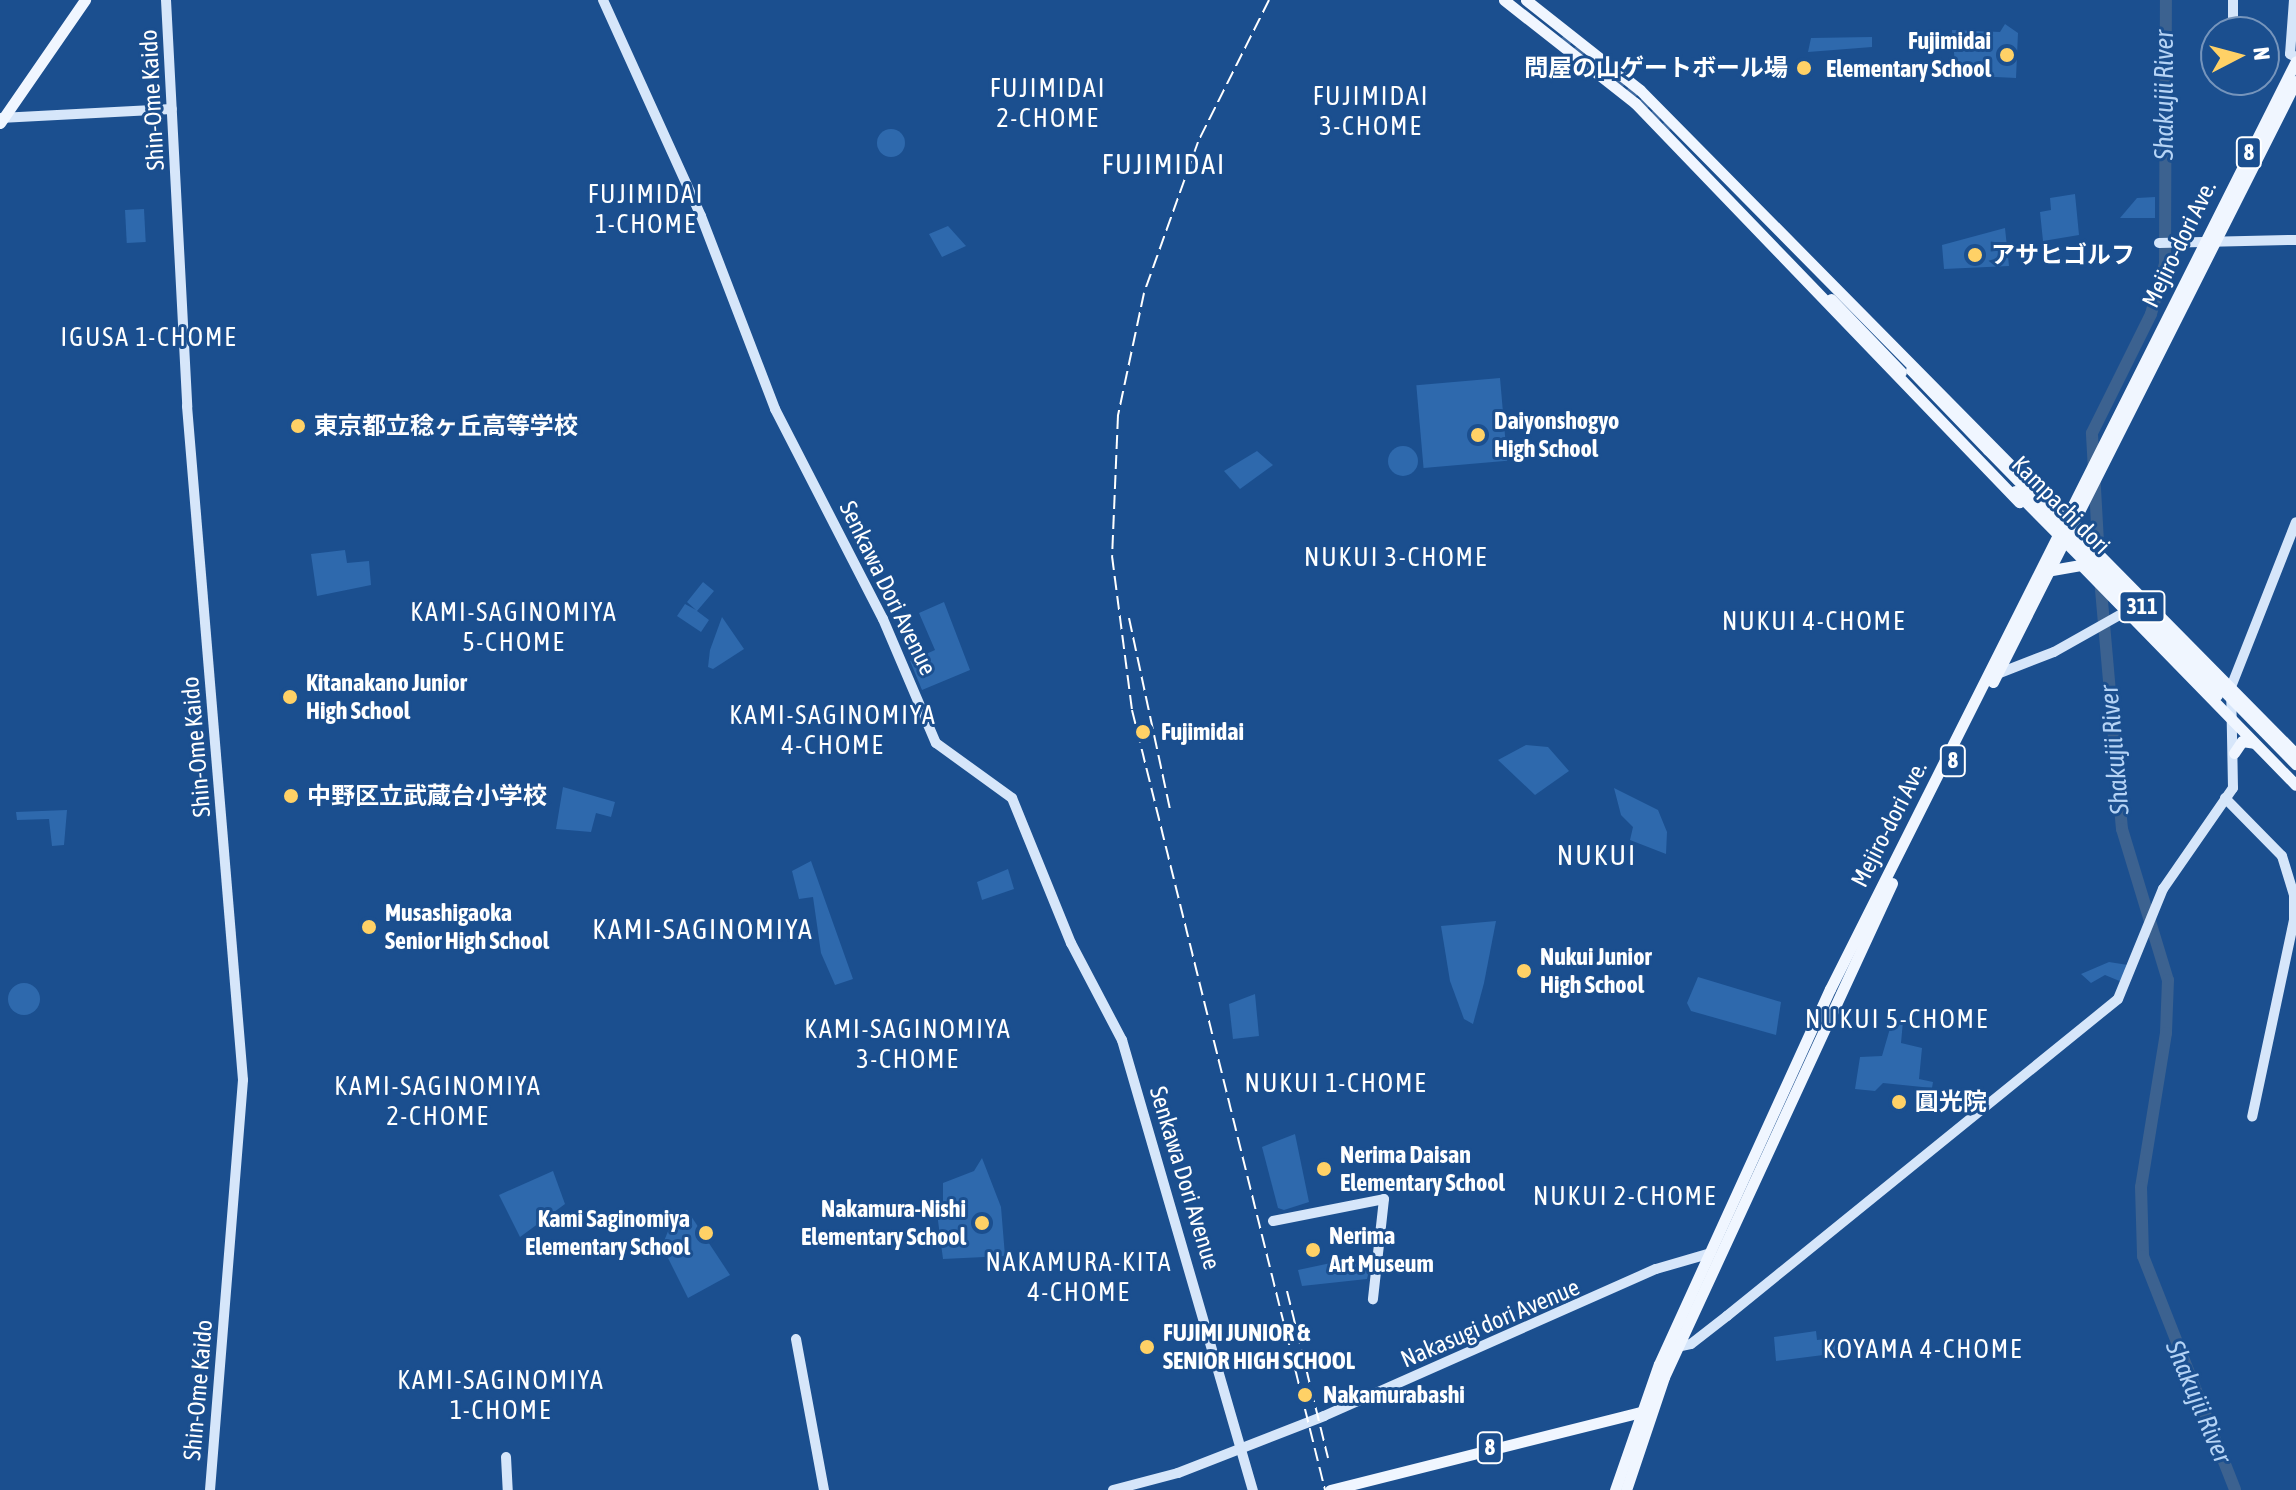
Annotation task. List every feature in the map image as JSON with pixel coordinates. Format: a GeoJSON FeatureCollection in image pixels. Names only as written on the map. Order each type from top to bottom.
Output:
{"type":"FeatureCollection","features":[{"type":"Feature","properties":{"kind":"main road"},"geometry":{"type":"LineString","coordinates":[[1,120],[85,0]]}},
{"type":"Feature","properties":{"kind":"main road","name":"Shin-Ome Kaido"},"geometry":{"type":"LineString","coordinates":[[166,0],[187,406],[243,1080],[210,1490]]}},
{"type":"Feature","properties":{"kind":"main road","name":"Senkawa Dori Avenue"},"geometry":{"type":"LineString","coordinates":[[603,0],[701,216],[775,409],[879,609],[936,743],[1012,798],[1071,943],[1122,1040],[1253,1490]]}},
{"type":"Feature","properties":{"kind":"main road"},"geometry":{"type":"LineString","coordinates":[[1504,0],[1635,103],[1917,383],[1943,399],[2070,521],[2296,754]]}},
{"type":"Feature","properties":{"kind":"main road"},"geometry":{"type":"LineString","coordinates":[[1526,0],[1640,90],[1917,383],[1947,429]]}},
{"type":"Feature","properties":{"kind":"main road"},"geometry":{"type":"LineString","coordinates":[[2294,0],[2290,54],[2296,59]]}},
{"type":"Feature","properties":{"kind":"main road","name":"Mejiro-dori Ave."},"geometry":{"type":"LineString","coordinates":[[2081,496],[2100,470],[2296,59]]}},
{"type":"Feature","properties":{"kind":"main road","name":"Mejiro-dori Ave."},"geometry":{"type":"LineString","coordinates":[[1615,1490],[1711,1253],[1830,989],[2070,521],[2085,479],[2296,81]]}},
{"type":"Feature","properties":{"kind":"main road"},"geometry":{"type":"LineString","coordinates":[[1,120],[172,109]]}},
{"type":"Feature","properties":{"kind":"main road"},"geometry":{"type":"LineString","coordinates":[[2159,243],[2296,240]]}},
{"type":"Feature","properties":{"kind":"main road","name":"Kampachi dori"},"geometry":{"type":"LineString","coordinates":[[1836,298],[1917,383],[1942,416],[2296,775]]}},
{"type":"Feature","properties":{"kind":"main road"},"geometry":{"type":"LineString","coordinates":[[1917,383],[1947,429],[2059,543]]}},
{"type":"Feature","properties":{"kind":"main road","name":"Kampachi dori"},"geometry":{"type":"LineString","coordinates":[[1917,383],[1964,420],[1988,450],[2296,764]]}},
{"type":"Feature","properties":{"kind":"main road"},"geometry":{"type":"LineString","coordinates":[[1928,404],[1942,416]]}},
{"type":"Feature","properties":{"kind":"main road"},"geometry":{"type":"LineString","coordinates":[[2046,499],[2062,503],[2081,496]]}},
{"type":"Feature","properties":{"kind":"main road"},"geometry":{"type":"LineString","coordinates":[[1672,1348],[1703,1335],[2100,1017],[2126,985],[2153,910],[2236,780],[2231,687],[2296,522]]}},
{"type":"Feature","properties":{"kind":"main road","name":"Mejiro-dori Ave."},"geometry":{"type":"LineString","coordinates":[[1672,1348],[1838,991],[1992,676],[2047,574],[2059,543]]}},
{"type":"Feature","properties":{"kind":"main road","name":"311"},"geometry":{"type":"LineString","coordinates":[[2059,543],[2296,785]]}},
{"type":"Feature","properties":{"kind":"main road"},"geometry":{"type":"LineString","coordinates":[[2047,574],[2062,564],[2085,570]]}},
{"type":"Feature","properties":{"kind":"main road"},"geometry":{"type":"LineString","coordinates":[[2112,598],[2128,599],[2127,580]]}},
{"type":"Feature","properties":{"kind":"main road"},"geometry":{"type":"LineString","coordinates":[[1992,676],[2125,612]]}},
{"type":"Feature","properties":{"kind":"main road"},"geometry":{"type":"LineString","coordinates":[[2234,753],[2242,741],[2254,743]]}},
{"type":"Feature","properties":{"kind":"main road"},"geometry":{"type":"LineString","coordinates":[[2225,798],[2282,856],[2294,895],[2294,920],[2252,1117]]}},
{"type":"Feature","properties":{"kind":"main road"},"geometry":{"type":"LineString","coordinates":[[1273,1221],[1384,1199],[1373,1299]]}},
{"type":"Feature","properties":{"kind":"main road","name":"Nakasugi dori Avenue"},"geometry":{"type":"LineString","coordinates":[[1113,1490],[1240,1448],[1580,1308],[1656,1269],[1711,1253]]}},
{"type":"Feature","properties":{"kind":"main road"},"geometry":{"type":"LineString","coordinates":[[796,1339],[824,1490]]}},
{"type":"Feature","properties":{"kind":"main road","name":"Mejiro-dori Ave."},"geometry":{"type":"LineString","coordinates":[[1626,1490],[1646,1411]]}},
{"type":"Feature","properties":{"kind":"main road","name":"8"},"geometry":{"type":"LineString","coordinates":[[1330,1490],[1646,1411]]}},
{"type":"Feature","properties":{"kind":"main road"},"geometry":{"type":"LineString","coordinates":[[506,1457],[508,1490]]}},
{"type":"Feature","properties":{"kind":"shaded area"},"geometry":{"type":"Polygon","coordinates":[[[2005,24],[2018,33],[2016,78],[1956,75],[1952,30],[2000,32],[2005,24]]]}},
{"type":"Feature","properties":{"kind":"shaded area"},"geometry":{"type":"Polygon","coordinates":[[[1872,37],[1872,47],[1808,52],[1811,38],[1872,37]]]}},
{"type":"Feature","properties":{"kind":"shaded area"},"geometry":{"type":"Polygon","coordinates":[[[891,129],[901,133],[905,143],[901,153],[891,157],[881,153],[877,143],[881,133],[891,129]]]}},
{"type":"Feature","properties":{"kind":"shaded area"},"geometry":{"type":"Polygon","coordinates":[[[2075,194],[2079,235],[2043,241],[2040,212],[2051,210],[2050,198],[2075,194]]]}},
{"type":"Feature","properties":{"kind":"shaded area"},"geometry":{"type":"Polygon","coordinates":[[[2155,197],[2155,218],[2120,218],[2137,198],[2155,197]]]}},
{"type":"Feature","properties":{"kind":"shaded area"},"geometry":{"type":"Polygon","coordinates":[[[144,209],[146,242],[127,243],[125,210],[144,209]]]}},
{"type":"Feature","properties":{"kind":"shaded area"},"geometry":{"type":"Polygon","coordinates":[[[948,226],[966,246],[942,257],[929,234],[948,226]]]}},
{"type":"Feature","properties":{"kind":"shaded area","name":"アサヒゴルフ"},"geometry":{"type":"Polygon","coordinates":[[[2005,228],[2009,266],[1944,269],[1942,245],[2005,228]]]}},
{"type":"Feature","properties":{"kind":"shaded area"},"geometry":{"type":"Polygon","coordinates":[[[1500,378],[1507,461],[1424,468],[1416,385],[1500,378]]]}},
{"type":"Feature","properties":{"kind":"shaded area"},"geometry":{"type":"Polygon","coordinates":[[[1403,446],[1409,447],[1417,455],[1417,467],[1409,475],[1403,476],[1397,475],[1389,467],[1388,461],[1389,455],[1397,447],[1403,446]]]}},
{"type":"Feature","properties":{"kind":"shaded area"},"geometry":{"type":"Polygon","coordinates":[[[1257,451],[1273,465],[1240,489],[1224,471],[1257,451]]]}},
{"type":"Feature","properties":{"kind":"shaded area"},"geometry":{"type":"Polygon","coordinates":[[[345,550],[347,563],[369,561],[371,585],[317,596],[311,554],[345,550]]]}},
{"type":"Feature","properties":{"kind":"shaded area"},"geometry":{"type":"Polygon","coordinates":[[[703,582],[714,591],[697,611],[709,620],[701,632],[677,616],[685,604],[696,610],[687,602],[703,582]]]}},
{"type":"Feature","properties":{"kind":"shaded area"},"geometry":{"type":"Polygon","coordinates":[[[944,602],[970,670],[922,690],[910,661],[935,650],[919,613],[944,602]]]}},
{"type":"Feature","properties":{"kind":"shaded area"},"geometry":{"type":"Polygon","coordinates":[[[722,617],[744,649],[713,669],[708,667],[710,650],[722,617]]]}},
{"type":"Feature","properties":{"kind":"shaded area"},"geometry":{"type":"Polygon","coordinates":[[[1526,745],[1548,747],[1569,771],[1535,795],[1498,760],[1526,745]]]}},
{"type":"Feature","properties":{"kind":"shaded area"},"geometry":{"type":"Polygon","coordinates":[[[563,787],[615,802],[611,817],[596,813],[591,832],[556,829],[563,787]]]}},
{"type":"Feature","properties":{"kind":"shaded area"},"geometry":{"type":"Polygon","coordinates":[[[1614,788],[1658,810],[1667,832],[1666,854],[1630,840],[1633,827],[1621,815],[1614,788]]]}},
{"type":"Feature","properties":{"kind":"shaded area"},"geometry":{"type":"Polygon","coordinates":[[[67,810],[64,845],[52,846],[49,819],[17,820],[16,812],[67,810]]]}},
{"type":"Feature","properties":{"kind":"shaded area"},"geometry":{"type":"Polygon","coordinates":[[[811,861],[853,979],[835,985],[821,953],[813,897],[799,899],[792,871],[811,861]]]}},
{"type":"Feature","properties":{"kind":"shaded area"},"geometry":{"type":"Polygon","coordinates":[[[1008,869],[1014,889],[982,900],[977,882],[1008,869]]]}},
{"type":"Feature","properties":{"kind":"shaded area"},"geometry":{"type":"Polygon","coordinates":[[[1496,921],[1473,1024],[1464,1019],[1450,981],[1441,926],[1496,921]]]}},
{"type":"Feature","properties":{"kind":"shaded area"},"geometry":{"type":"Polygon","coordinates":[[[2109,962],[2128,965],[2122,982],[2105,975],[2091,983],[2081,974],[2109,962]]]}},
{"type":"Feature","properties":{"kind":"shaded area"},"geometry":{"type":"Polygon","coordinates":[[[1698,977],[1781,1002],[1776,1035],[1691,1011],[1687,1003],[1698,977]]]}},
{"type":"Feature","properties":{"kind":"shaded area"},"geometry":{"type":"Polygon","coordinates":[[[24,983],[35,988],[40,999],[35,1010],[24,1015],[13,1010],[8,999],[13,988],[24,983]]]}},
{"type":"Feature","properties":{"kind":"shaded area"},"geometry":{"type":"Polygon","coordinates":[[[1255,994],[1259,1036],[1233,1039],[1229,1004],[1255,994]]]}},
{"type":"Feature","properties":{"kind":"shaded area"},"geometry":{"type":"Polygon","coordinates":[[[1893,1018],[1903,1021],[1901,1043],[1922,1048],[1919,1079],[1933,1082],[1932,1088],[1883,1083],[1875,1091],[1855,1089],[1860,1057],[1882,1056],[1893,1018]]]}},
{"type":"Feature","properties":{"kind":"shaded area"},"geometry":{"type":"Polygon","coordinates":[[[1295,1134],[1309,1202],[1284,1210],[1278,1208],[1262,1147],[1295,1134]]]}},
{"type":"Feature","properties":{"kind":"shaded area"},"geometry":{"type":"Polygon","coordinates":[[[982,1158],[1001,1207],[1005,1256],[943,1259],[937,1213],[943,1211],[943,1183],[974,1171],[982,1158]]]}},
{"type":"Feature","properties":{"kind":"shaded area"},"geometry":{"type":"Polygon","coordinates":[[[553,1171],[565,1204],[520,1237],[499,1195],[553,1171]]]}},
{"type":"Feature","properties":{"kind":"shaded area"},"geometry":{"type":"Polygon","coordinates":[[[687,1210],[730,1275],[688,1298],[662,1246],[673,1219],[687,1210]]]}},
{"type":"Feature","properties":{"kind":"shaded area"},"geometry":{"type":"Polygon","coordinates":[[[1373,1254],[1367,1279],[1302,1286],[1298,1270],[1373,1254]]]}},
{"type":"Feature","properties":{"kind":"shaded area"},"geometry":{"type":"Polygon","coordinates":[[[1816,1331],[1817,1340],[1835,1338],[1839,1353],[1776,1361],[1774,1337],[1816,1331]]]}},
{"type":"Feature","properties":{"kind":"waterway","name":"Shakujii River"},"geometry":{"type":"LineString","coordinates":[[2099,560],[2092,433],[2151,314],[2165,264],[2166,0]]}},
{"type":"Feature","properties":{"kind":"waterway","name":"Shakujii River"},"geometry":{"type":"LineString","coordinates":[[2100,578],[2122,829],[2168,980],[2166,1033],[2141,1187],[2143,1256],[2235,1490]]}},
{"type":"Feature","properties":{"kind":"tunnel"},"geometry":{"type":"LineString","coordinates":[[1561,38],[1610,77]]}},
{"type":"Feature","properties":{"kind":"tunnel"},"geometry":{"type":"LineString","coordinates":[[1616,77],[1671,128]]}},
{"type":"Feature","properties":{"kind":"railway"},"geometry":{"type":"LineString","coordinates":[[1269,0],[1198,142],[1144,293],[1118,415],[1112,556],[1132,710],[1325,1490]]}},
{"type":"Feature","properties":{"kind":"railway"},"geometry":{"type":"LineString","coordinates":[[1129,618],[1170,809]]}},
{"type":"Feature","properties":{"kind":"railway"},"geometry":{"type":"LineString","coordinates":[[1287,1291],[1328,1458]]}},
{"type":"Feature","properties":{"kind":"place","name":"Fujimidai Elementary School"},"geometry":{"type":"Point","coordinates":[2007,55]}},
{"type":"Feature","properties":{"kind":"place","name":"問屋の山ゲートボール場"},"geometry":{"type":"Point","coordinates":[1804,68]}},
{"type":"Feature","properties":{"kind":"place","name":"アサヒゴルフ"},"geometry":{"type":"Point","coordinates":[1975,255]}},
{"type":"Feature","properties":{"kind":"place","name":"東京都立稔ヶ丘高等学校"},"geometry":{"type":"Point","coordinates":[298,426]}},
{"type":"Feature","properties":{"kind":"place","name":"Daiyonshogyo High School"},"geometry":{"type":"Point","coordinates":[1478,435]}},
{"type":"Feature","properties":{"kind":"place","name":"Kitanakano Junior High School"},"geometry":{"type":"Point","coordinates":[290,697]}},
{"type":"Feature","properties":{"kind":"place","name":"Fujimidai"},"geometry":{"type":"Point","coordinates":[1143,732]}},
{"type":"Feature","properties":{"kind":"place","name":"中野区立武蔵台小学校"},"geometry":{"type":"Point","coordinates":[291,796]}},
{"type":"Feature","properties":{"kind":"place","name":"Musashigaoka Senior High School"},"geometry":{"type":"Point","coordinates":[369,927]}},
{"type":"Feature","properties":{"kind":"place","name":"Nukui Junior High School"},"geometry":{"type":"Point","coordinates":[1524,971]}},
{"type":"Feature","properties":{"kind":"place","name":"圓光院"},"geometry":{"type":"Point","coordinates":[1899,1102]}},
{"type":"Feature","properties":{"kind":"place","name":"Nerima Daisan Elementary School"},"geometry":{"type":"Point","coordinates":[1324,1169]}},
{"type":"Feature","properties":{"kind":"place","name":"Nakamura-Nishi Elementary School"},"geometry":{"type":"Point","coordinates":[982,1223]}},
{"type":"Feature","properties":{"kind":"place","name":"Kami Saginomiya Elementary School"},"geometry":{"type":"Point","coordinates":[706,1233]}},
{"type":"Feature","properties":{"kind":"place","name":"Nerima Art Museum"},"geometry":{"type":"Point","coordinates":[1313,1250]}},
{"type":"Feature","properties":{"kind":"place","name":"FUJIMI JUNIOR & SENIOR HIGH SCHOOL"},"geometry":{"type":"Point","coordinates":[1147,1347]}},
{"type":"Feature","properties":{"kind":"place","name":"Nakamurabashi"},"geometry":{"type":"Point","coordinates":[1305,1395]}},
{"type":"Feature","properties":{"kind":"district","name":"FUJIMIDAI 2-CHOME"},"geometry":{"type":"Point","coordinates":[1048,104]}},
{"type":"Feature","properties":{"kind":"district","name":"FUJIMIDAI 3-CHOME"},"geometry":{"type":"Point","coordinates":[1371,112]}},
{"type":"Feature","properties":{"kind":"district","name":"FUJIMIDAI"},"geometry":{"type":"Point","coordinates":[1164,164]}},
{"type":"Feature","properties":{"kind":"district","name":"FUJIMIDAI 1-CHOME"},"geometry":{"type":"Point","coordinates":[646,210]}},
{"type":"Feature","properties":{"kind":"district","name":"IGUSA 1-CHOME"},"geometry":{"type":"Point","coordinates":[149,338]}},
{"type":"Feature","properties":{"kind":"district","name":"NUKUI 3-CHOME"},"geometry":{"type":"Point","coordinates":[1396,558]}},
{"type":"Feature","properties":{"kind":"district","name":"NUKUI 4-CHOME"},"geometry":{"type":"Point","coordinates":[1814,622]}},
{"type":"Feature","properties":{"kind":"district","name":"KAMI-SAGINOMIYA 5-CHOME"},"geometry":{"type":"Point","coordinates":[514,628]}},
{"type":"Feature","properties":{"kind":"district","name":"KAMI-SAGINOMIYA 4-CHOME"},"geometry":{"type":"Point","coordinates":[833,731]}},
{"type":"Feature","properties":{"kind":"district","name":"NUKUI"},"geometry":{"type":"Point","coordinates":[1597,855]}},
{"type":"Feature","properties":{"kind":"district","name":"KAMI-SAGINOMIYA"},"geometry":{"type":"Point","coordinates":[703,929]}},
{"type":"Feature","properties":{"kind":"district","name":"NUKUI 5-CHOME"},"geometry":{"type":"Point","coordinates":[1897,1020]}},
{"type":"Feature","properties":{"kind":"district","name":"KAMI-SAGINOMIYA 3-CHOME"},"geometry":{"type":"Point","coordinates":[908,1045]}},
{"type":"Feature","properties":{"kind":"district","name":"NUKUI 1-CHOME"},"geometry":{"type":"Point","coordinates":[1336,1084]}},
{"type":"Feature","properties":{"kind":"district","name":"KAMI-SAGINOMIYA 2-CHOME"},"geometry":{"type":"Point","coordinates":[438,1102]}},
{"type":"Feature","properties":{"kind":"district","name":"NUKUI 2-CHOME"},"geometry":{"type":"Point","coordinates":[1625,1197]}},
{"type":"Feature","properties":{"kind":"district","name":"NAKAMURA-KITA 4-CHOME"},"geometry":{"type":"Point","coordinates":[1079,1278]}},
{"type":"Feature","properties":{"kind":"district","name":"KOYAMA 4-CHOME"},"geometry":{"type":"Point","coordinates":[1923,1350]}},
{"type":"Feature","properties":{"kind":"district","name":"KAMI-SAGINOMIYA 1-CHOME"},"geometry":{"type":"Point","coordinates":[501,1396]}}]}
